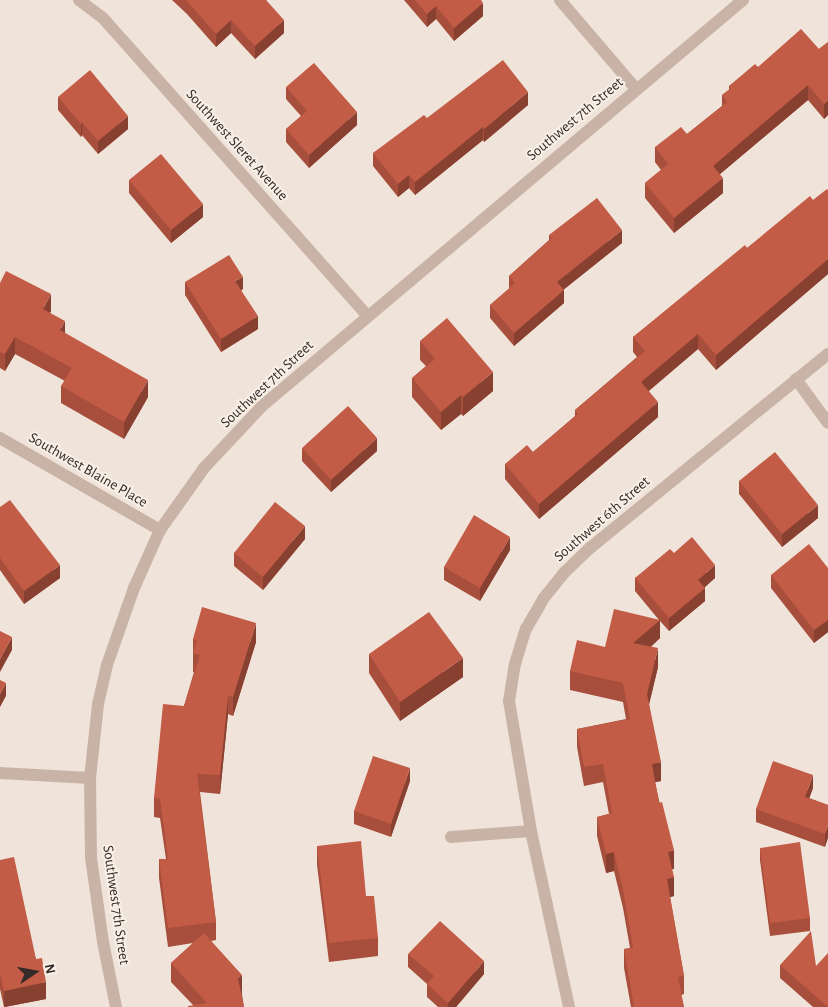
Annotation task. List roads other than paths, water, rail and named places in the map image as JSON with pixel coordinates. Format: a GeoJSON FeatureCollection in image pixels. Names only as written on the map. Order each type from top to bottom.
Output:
{"type":"FeatureCollection","features":[{"type":"Feature","properties":{"kind":"street","name":"Southwest Sleret Avenue"},"geometry":{"type":"LineString","coordinates":[[80,0],[103,18],[367,316]]}},
{"type":"Feature","properties":{"kind":"street"},"geometry":{"type":"LineString","coordinates":[[560,0],[636,89]]}},
{"type":"Feature","properties":{"kind":"street","name":"Southwest 7th Street"},"geometry":{"type":"LineString","coordinates":[[116,1007],[103,942],[91,858],[90,778],[98,704],[107,665],[134,588],[160,530],[204,468],[261,407],[743,0]]}},
{"type":"Feature","properties":{"kind":"street","name":"Southwest 6th Street"},"geometry":{"type":"LineString","coordinates":[[569,1007],[531,831],[509,701],[515,664],[526,629],[543,599],[565,572],[590,548],[828,354]]}},
{"type":"Feature","properties":{"kind":"street"},"geometry":{"type":"LineString","coordinates":[[796,379],[828,423]]}},
{"type":"Feature","properties":{"kind":"street","name":"Southwest Blaine Place"},"geometry":{"type":"LineString","coordinates":[[0,438],[160,530]]}},
{"type":"Feature","properties":{"kind":"street"},"geometry":{"type":"LineString","coordinates":[[0,773],[90,778]]}},
{"type":"Feature","properties":{"kind":"street"},"geometry":{"type":"LineString","coordinates":[[451,837],[531,831]]}}]}
